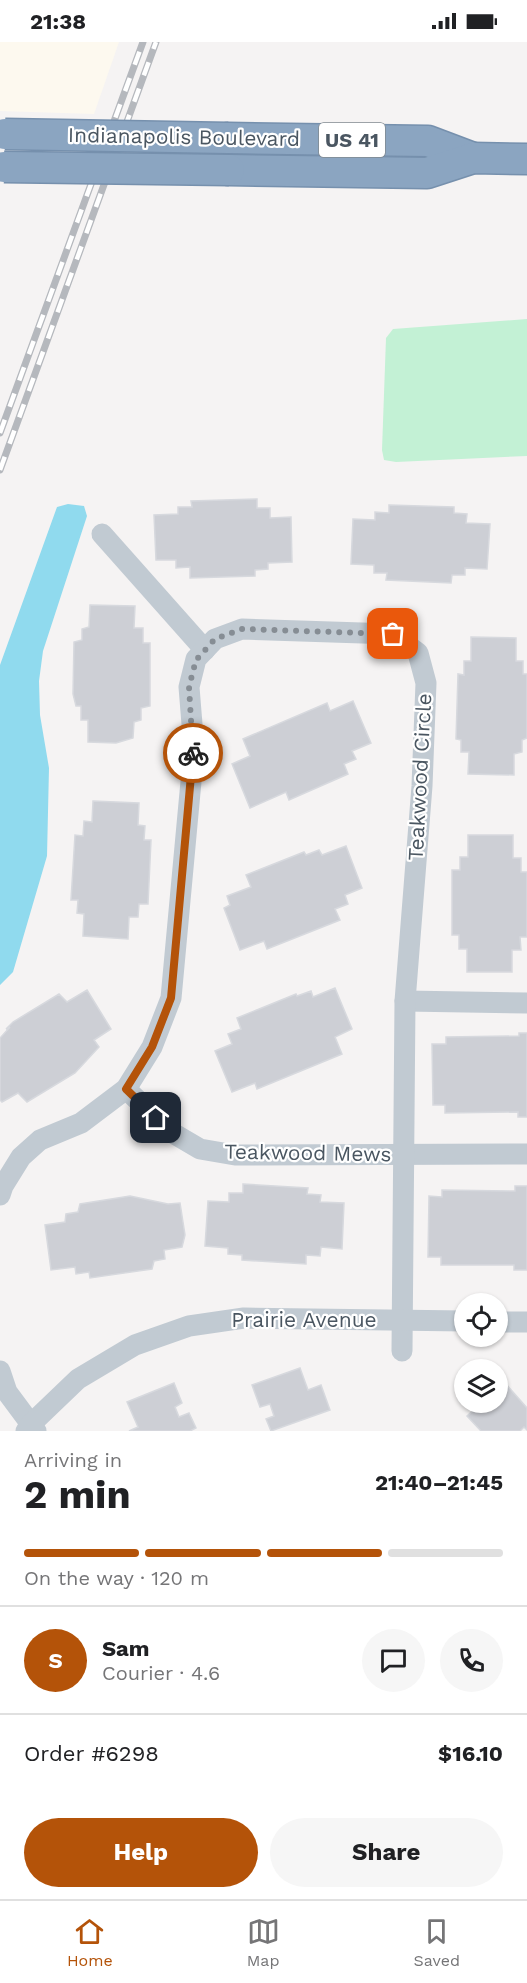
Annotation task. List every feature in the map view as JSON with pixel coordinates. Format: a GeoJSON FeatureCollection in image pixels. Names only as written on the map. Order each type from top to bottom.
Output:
{"type":"FeatureCollection","features":[{"type":"Feature","properties":{"kind":"highway","name":"Indianapolis Boulevard"},"geometry":{"type":"LineString","coordinates":[[3,134],[428,141],[473,158]]}},
{"type":"Feature","properties":{"kind":"highway","name":"Indianapolis Boulevard"},"geometry":{"type":"LineString","coordinates":[[2,167],[427,173],[473,158],[527,159]]}},
{"type":"Feature","properties":{"kind":"street"},"geometry":{"type":"LineString","coordinates":[[102,534],[205,650]]}},
{"type":"Feature","properties":{"kind":"street","name":"Teakwood Circle"},"geometry":{"type":"LineString","coordinates":[[0,1194],[21,1157],[40,1140],[81,1123],[126,1089],[152,1047],[171,998],[194,749],[189,687],[196,660],[215,639],[242,629],[393,634],[418,653],[426,683],[422,786],[405,1001],[402,1351]]}},
{"type":"Feature","properties":{"kind":"street"},"geometry":{"type":"LineString","coordinates":[[405,1001],[527,1003]]}},
{"type":"Feature","properties":{"kind":"street","name":"Teakwood Mews"},"geometry":{"type":"LineString","coordinates":[[126,1089],[171,1132],[200,1149],[235,1155],[527,1154]]}},
{"type":"Feature","properties":{"kind":"street","name":"Prairie Avenue"},"geometry":{"type":"LineString","coordinates":[[31,1429],[78,1379],[135,1345],[189,1326],[244,1318],[454,1321]]}},
{"type":"Feature","properties":{"kind":"street"},"geometry":{"type":"LineString","coordinates":[[508,1322],[527,1322]]}},
{"type":"Feature","properties":{"kind":"street"},"geometry":{"type":"LineString","coordinates":[[0,1371],[8,1392],[31,1429]]}},
{"type":"Feature","properties":{"kind":"shaded area"},"geometry":{"type":"Polygon","coordinates":[[[0,42],[119,42],[94,114],[0,111],[0,42]]]}},
{"type":"Feature","properties":{"kind":"green space"},"geometry":{"type":"Polygon","coordinates":[[[527,319],[527,456],[396,462],[384,460],[382,450],[386,338],[393,329],[527,319]]]}},
{"type":"Feature","properties":{"kind":"water"},"geometry":{"type":"Polygon","coordinates":[[[68,504],[84,506],[87,516],[43,651],[39,681],[40,715],[49,768],[47,856],[13,972],[0,985],[0,665],[57,507],[68,504]]]}},
{"type":"Feature","properties":{"kind":"building"},"geometry":{"type":"Polygon","coordinates":[[[257,499],[257,508],[270,508],[270,518],[291,517],[292,562],[268,563],[268,569],[255,570],[255,576],[190,578],[190,567],[176,568],[176,560],[156,560],[154,515],[178,514],[178,507],[192,507],[191,501],[257,499]]]}},
{"type":"Feature","properties":{"kind":"building"},"geometry":{"type":"Polygon","coordinates":[[[389,505],[454,507],[454,513],[467,514],[466,523],[490,524],[487,569],[465,568],[465,575],[452,575],[451,583],[386,580],[387,573],[374,573],[374,565],[351,564],[353,519],[375,520],[375,512],[389,513],[389,505]]]}},
{"type":"Feature","properties":{"kind":"building"},"geometry":{"type":"Polygon","coordinates":[[[90,605],[135,606],[134,628],[143,628],[143,643],[150,643],[150,706],[141,708],[141,720],[134,722],[133,738],[116,743],[88,742],[88,720],[81,720],[81,706],[76,706],[73,694],[74,642],[82,640],[82,629],[89,627],[90,605]]]}},
{"type":"Feature","properties":{"kind":"building"},"geometry":{"type":"Polygon","coordinates":[[[471,637],[516,638],[516,661],[523,661],[523,674],[527,674],[527,738],[522,740],[522,752],[514,754],[514,775],[468,774],[469,752],[461,752],[461,740],[456,739],[458,674],[464,675],[464,661],[471,661],[471,637]]]}},
{"type":"Feature","properties":{"kind":"building"},"geometry":{"type":"Polygon","coordinates":[[[353,701],[371,743],[352,751],[356,759],[344,764],[348,774],[289,800],[286,792],[250,808],[232,764],[250,756],[243,739],[327,703],[330,711],[353,701]]]}},
{"type":"Feature","properties":{"kind":"building"},"geometry":{"type":"Polygon","coordinates":[[[93,801],[139,803],[138,825],[145,826],[144,840],[151,840],[148,904],[139,904],[138,917],[129,917],[128,939],[83,936],[84,914],[77,913],[78,900],[71,900],[75,835],[83,836],[84,821],[92,822],[93,801]]]}},
{"type":"Feature","properties":{"kind":"building"},"geometry":{"type":"Polygon","coordinates":[[[468,835],[513,835],[513,858],[521,858],[521,872],[527,872],[527,937],[520,937],[521,950],[512,950],[512,972],[467,972],[467,949],[459,949],[459,935],[452,935],[452,870],[460,870],[460,857],[468,857],[468,835]]]}},
{"type":"Feature","properties":{"kind":"building"},"geometry":{"type":"Polygon","coordinates":[[[346,846],[362,888],[345,895],[348,904],[335,909],[340,920],[267,949],[264,941],[240,950],[224,908],[230,905],[227,896],[251,887],[246,875],[304,852],[306,855],[319,850],[322,855],[346,846]]]}},
{"type":"Feature","properties":{"kind":"building"},"geometry":{"type":"Polygon","coordinates":[[[335,988],[352,1029],[335,1037],[342,1054],[257,1089],[255,1083],[232,1092],[215,1051],[232,1044],[228,1034],[241,1029],[237,1018],[296,994],[297,996],[311,991],[313,997],[335,988]]]}},
{"type":"Feature","properties":{"kind":"building"},"geometry":{"type":"Polygon","coordinates":[[[87,990],[111,1029],[94,1040],[99,1047],[75,1073],[27,1102],[18,1093],[2,1102],[0,1100],[0,1038],[10,1027],[6,1029],[13,1022],[59,994],[67,1002],[87,990]]]}},
{"type":"Feature","properties":{"kind":"building"},"geometry":{"type":"Polygon","coordinates":[[[519,1033],[527,1033],[527,1117],[518,1117],[518,1112],[445,1113],[445,1105],[433,1105],[432,1044],[446,1044],[446,1037],[519,1036],[519,1033]]]}},
{"type":"Feature","properties":{"kind":"building"},"geometry":{"type":"Polygon","coordinates":[[[243,1184],[308,1188],[307,1194],[321,1195],[320,1202],[344,1203],[342,1249],[321,1247],[320,1256],[306,1255],[306,1264],[242,1260],[242,1255],[228,1254],[228,1248],[205,1246],[208,1201],[229,1202],[229,1193],[243,1193],[243,1184]]]}},
{"type":"Feature","properties":{"kind":"building"},"geometry":{"type":"Polygon","coordinates":[[[515,1186],[527,1186],[527,1270],[514,1270],[514,1265],[441,1265],[441,1257],[428,1257],[429,1196],[442,1197],[442,1190],[515,1191],[515,1186]]]}},
{"type":"Feature","properties":{"kind":"building"},"geometry":{"type":"Polygon","coordinates":[[[130,1196],[168,1204],[180,1203],[185,1235],[182,1247],[164,1250],[165,1259],[154,1261],[152,1269],[90,1278],[89,1272],[76,1274],[75,1267],[51,1270],[45,1225],[65,1222],[66,1214],[78,1212],[80,1204],[130,1196]]]}},
{"type":"Feature","properties":{"kind":"building"},"geometry":{"type":"Polygon","coordinates":[[[300,1368],[308,1390],[321,1385],[330,1410],[271,1431],[266,1419],[274,1416],[270,1404],[260,1407],[252,1385],[300,1368]]]}},
{"type":"Feature","properties":{"kind":"building"},"geometry":{"type":"Polygon","coordinates":[[[174,1383],[182,1403],[175,1407],[179,1417],[189,1413],[196,1428],[190,1431],[129,1431],[138,1427],[127,1402],[174,1383]]]}},
{"type":"Feature","properties":{"kind":"building"},"geometry":{"type":"Polygon","coordinates":[[[508,1386],[527,1408],[527,1430],[524,1427],[520,1431],[481,1431],[467,1416],[470,1413],[508,1413],[508,1386]]]}},
{"type":"Feature","properties":{"kind":"railway"},"geometry":{"type":"LineString","coordinates":[[0,433],[143,42]]}},
{"type":"Feature","properties":{"kind":"railway"},"geometry":{"type":"LineString","coordinates":[[0,470],[156,42]]}},
{"type":"Feature","properties":{"kind":"way so far"},"geometry":{"type":"LineString","coordinates":[[193,753],[189,687],[196,660],[215,639],[242,629],[393,634]]}},
{"type":"Feature","properties":{"kind":"route"},"geometry":{"type":"LineString","coordinates":[[156,1118],[126,1089],[152,1047],[171,998],[193,753]]}}]}
